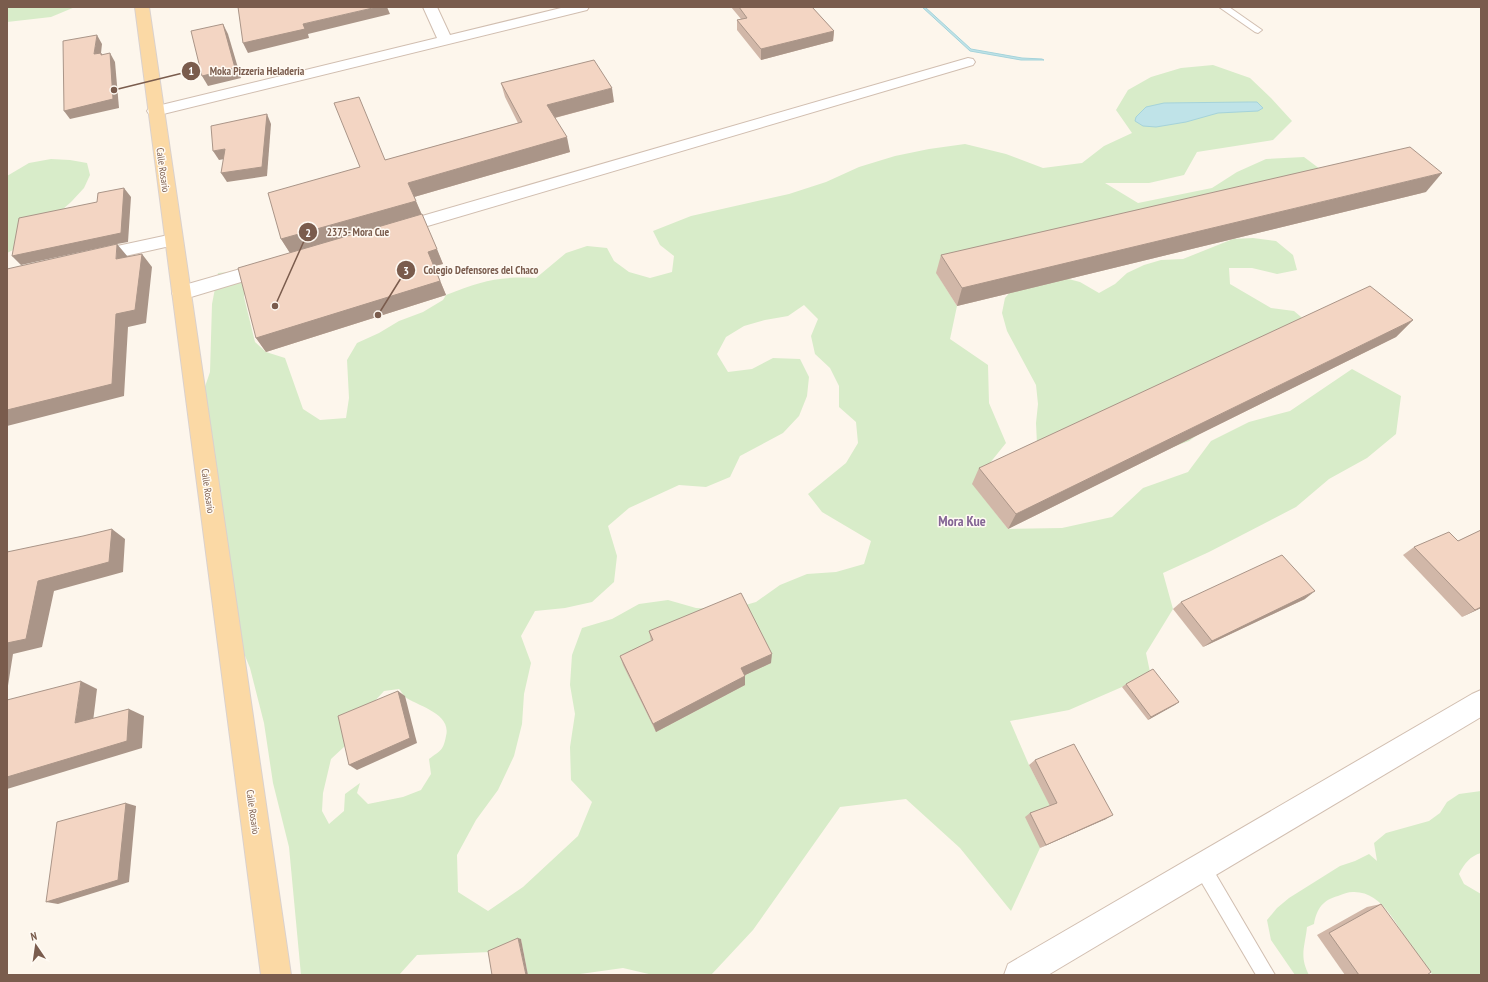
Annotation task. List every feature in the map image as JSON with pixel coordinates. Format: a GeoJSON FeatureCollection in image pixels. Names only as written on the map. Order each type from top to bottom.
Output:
{"type":"FeatureCollection","features":[{"type":"Feature","properties":{"kind":"main road","name":"Calle Rosario"},"geometry":{"type":"LineString","coordinates":[[142,7],[180,293],[276,975]]}},
{"type":"Feature","properties":{"kind":"street"},"geometry":{"type":"LineString","coordinates":[[430,7],[445,40]]}},
{"type":"Feature","properties":{"kind":"street"},"geometry":{"type":"LineString","coordinates":[[155,111],[582,7]]}},
{"type":"Feature","properties":{"kind":"street"},"geometry":{"type":"LineString","coordinates":[[379,234],[968,62]]}},
{"type":"Feature","properties":{"kind":"street"},"geometry":{"type":"LineString","coordinates":[[75,261],[173,240]]}},
{"type":"Feature","properties":{"kind":"street"},"geometry":{"type":"LineString","coordinates":[[180,293],[280,264]]}},
{"type":"Feature","properties":{"kind":"street"},"geometry":{"type":"LineString","coordinates":[[1019,975],[1481,703]]}},
{"type":"Feature","properties":{"kind":"lane"},"geometry":{"type":"LineString","coordinates":[[1223,7],[1258,30]]}},
{"type":"Feature","properties":{"kind":"lane"},"geometry":{"type":"LineString","coordinates":[[1202,867],[1266,975]]}},
{"type":"Feature","properties":{"kind":"green space"},"geometry":{"type":"Polygon","coordinates":[[[7,7],[75,7],[51,17],[7,22],[7,7]]]}},
{"type":"Feature","properties":{"kind":"green space"},"geometry":{"type":"Polygon","coordinates":[[[1213,65],[1250,78],[1292,121],[1273,140],[1197,152],[1184,175],[1149,183],[1105,183],[1138,203],[1212,188],[1237,172],[1266,159],[1304,157],[1336,181],[937,274],[957,306],[950,339],[988,365],[989,403],[1006,443],[973,484],[1008,529],[1062,528],[1112,517],[1143,488],[1188,472],[1211,441],[1249,422],[1290,411],[1352,369],[1401,396],[1396,434],[1367,458],[1329,479],[1296,507],[1209,552],[1163,573],[1173,609],[1146,653],[1150,672],[1122,687],[1069,710],[1010,721],[1029,765],[1051,807],[1040,848],[1011,911],[960,848],[906,799],[840,807],[753,930],[711,975],[653,975],[623,968],[573,975],[528,975],[521,939],[491,952],[417,955],[399,975],[301,975],[289,847],[273,783],[264,723],[250,668],[230,619],[195,416],[210,372],[212,304],[218,273],[240,271],[247,281],[244,297],[255,342],[266,352],[285,358],[303,409],[320,420],[346,418],[349,398],[347,360],[357,343],[379,333],[399,321],[423,312],[443,300],[446,295],[490,280],[536,278],[566,253],[587,246],[607,248],[614,261],[629,272],[650,278],[672,272],[674,256],[660,245],[653,231],[691,216],[789,194],[826,182],[859,167],[895,156],[965,144],[1006,154],[1043,168],[1082,163],[1104,146],[1132,133],[1116,110],[1128,90],[1151,77],[1181,68],[1213,65]],[[804,305],[788,316],[744,326],[726,337],[717,354],[728,372],[752,369],[773,358],[800,359],[809,377],[807,396],[799,416],[783,433],[740,456],[730,477],[706,487],[679,485],[629,508],[608,526],[617,556],[614,582],[592,602],[565,608],[535,611],[521,636],[531,663],[524,694],[522,724],[514,756],[498,790],[476,820],[457,855],[458,892],[488,911],[523,887],[578,836],[592,802],[571,780],[570,747],[575,714],[570,685],[572,655],[582,628],[612,619],[639,604],[668,600],[696,608],[728,610],[756,602],[780,585],[807,574],[836,572],[864,564],[871,541],[822,512],[808,494],[846,463],[858,443],[856,422],[839,407],[839,386],[830,368],[815,354],[811,336],[818,319],[804,305]],[[399,689],[384,691],[373,703],[345,746],[331,759],[323,793],[322,811],[329,824],[344,811],[345,794],[360,783],[357,793],[368,804],[403,797],[421,790],[431,774],[429,759],[439,752],[444,745],[446,728],[444,721],[432,711],[405,697],[399,689]]]}},
{"type":"Feature","properties":{"kind":"green space"},"geometry":{"type":"Polygon","coordinates":[[[51,159],[87,163],[90,175],[84,188],[71,202],[21,246],[7,253],[7,176],[29,163],[51,159]]]}},
{"type":"Feature","properties":{"kind":"green space"},"geometry":{"type":"Polygon","coordinates":[[[1253,238],[1276,241],[1293,255],[1297,270],[1277,274],[1252,268],[1229,268],[1230,284],[1271,308],[1294,311],[1313,327],[1207,428],[1189,441],[1167,449],[1037,444],[1036,423],[1038,404],[1036,385],[1007,331],[1002,313],[1005,298],[1017,284],[1057,276],[1080,282],[1099,293],[1115,284],[1127,273],[1144,265],[1161,260],[1183,259],[1233,239],[1253,238]]]}},
{"type":"Feature","properties":{"kind":"green space"},"geometry":{"type":"Polygon","coordinates":[[[1481,791],[1481,853],[1468,861],[1459,874],[1464,884],[1481,894],[1481,975],[1433,975],[1416,956],[1395,921],[1381,904],[1364,893],[1353,892],[1328,900],[1319,909],[1314,924],[1307,927],[1304,946],[1303,957],[1309,975],[1295,975],[1271,940],[1267,920],[1277,908],[1289,898],[1340,866],[1369,854],[1377,861],[1374,843],[1386,833],[1429,821],[1440,813],[1447,802],[1459,794],[1481,791]]]}},
{"type":"Feature","properties":{"kind":"water"},"geometry":{"type":"Polygon","coordinates":[[[922,7],[925,7],[971,49],[1022,58],[1044,60],[1021,60],[970,51],[922,7]]]}},
{"type":"Feature","properties":{"kind":"water"},"geometry":{"type":"Polygon","coordinates":[[[1257,102],[1263,108],[1258,111],[1218,113],[1186,122],[1156,127],[1143,126],[1135,121],[1136,117],[1146,107],[1164,103],[1257,102]]]}},
{"type":"Feature","properties":{"kind":"building"},"geometry":{"type":"Polygon","coordinates":[[[238,7],[377,7],[303,24],[305,29],[243,43],[238,7]]]}},
{"type":"Feature","properties":{"kind":"building"},"geometry":{"type":"Polygon","coordinates":[[[739,7],[812,7],[834,31],[761,49],[737,20],[747,18],[739,7]]]}},
{"type":"Feature","properties":{"kind":"building"},"geometry":{"type":"Polygon","coordinates":[[[223,24],[235,68],[202,76],[191,31],[223,24]]]}},
{"type":"Feature","properties":{"kind":"building"},"geometry":{"type":"Polygon","coordinates":[[[97,35],[94,54],[101,53],[101,55],[110,53],[113,99],[64,111],[63,41],[97,35]]]}},
{"type":"Feature","properties":{"kind":"building"},"geometry":{"type":"Polygon","coordinates":[[[594,60],[612,88],[547,105],[567,137],[408,183],[416,201],[281,239],[268,193],[360,167],[334,103],[359,97],[385,160],[522,122],[501,83],[594,60]]]}},
{"type":"Feature","properties":{"kind":"building"},"geometry":{"type":"Polygon","coordinates":[[[267,114],[262,167],[221,173],[225,149],[213,151],[211,126],[267,114]]]}},
{"type":"Feature","properties":{"kind":"building"},"geometry":{"type":"Polygon","coordinates":[[[1410,147],[1442,173],[962,288],[941,255],[1410,147]]]}},
{"type":"Feature","properties":{"kind":"building"},"geometry":{"type":"Polygon","coordinates":[[[124,188],[121,233],[12,256],[19,218],[97,202],[98,193],[124,188]]]}},
{"type":"Feature","properties":{"kind":"building"},"geometry":{"type":"Polygon","coordinates":[[[422,214],[437,249],[428,252],[440,281],[256,338],[238,268],[422,214]]]}},
{"type":"Feature","properties":{"kind":"building"},"geometry":{"type":"Polygon","coordinates":[[[117,244],[116,259],[142,254],[135,310],[116,314],[112,384],[7,410],[7,269],[117,244]]]}},
{"type":"Feature","properties":{"kind":"building"},"geometry":{"type":"Polygon","coordinates":[[[1370,286],[1413,320],[1016,514],[979,468],[1370,286]]]}},
{"type":"Feature","properties":{"kind":"building"},"geometry":{"type":"Polygon","coordinates":[[[112,529],[109,562],[38,581],[26,639],[7,643],[7,552],[112,529]]]}},
{"type":"Feature","properties":{"kind":"building"},"geometry":{"type":"Polygon","coordinates":[[[1481,530],[1481,607],[1475,610],[1414,547],[1449,532],[1458,541],[1481,530]]]}},
{"type":"Feature","properties":{"kind":"building"},"geometry":{"type":"Polygon","coordinates":[[[1282,555],[1315,591],[1212,641],[1181,602],[1282,555]]]}},
{"type":"Feature","properties":{"kind":"building"},"geometry":{"type":"Polygon","coordinates":[[[741,593],[772,654],[741,668],[745,676],[653,724],[620,656],[653,640],[649,631],[741,593]]]}},
{"type":"Feature","properties":{"kind":"building"},"geometry":{"type":"Polygon","coordinates":[[[1153,669],[1179,702],[1151,717],[1126,684],[1153,669]]]}},
{"type":"Feature","properties":{"kind":"building"},"geometry":{"type":"Polygon","coordinates":[[[81,681],[75,723],[129,709],[127,741],[7,777],[7,700],[81,681]]]}},
{"type":"Feature","properties":{"kind":"building"},"geometry":{"type":"Polygon","coordinates":[[[398,691],[410,738],[349,765],[338,716],[398,691]]]}},
{"type":"Feature","properties":{"kind":"building"},"geometry":{"type":"Polygon","coordinates":[[[1074,744],[1113,815],[1046,845],[1030,813],[1057,803],[1035,760],[1074,744]]]}},
{"type":"Feature","properties":{"kind":"building"},"geometry":{"type":"Polygon","coordinates":[[[126,803],[118,880],[46,902],[57,822],[126,803]]]}},
{"type":"Feature","properties":{"kind":"building"},"geometry":{"type":"Polygon","coordinates":[[[1381,904],[1431,972],[1427,975],[1359,975],[1329,933],[1381,904]]]}},
{"type":"Feature","properties":{"kind":"building"},"geometry":{"type":"Polygon","coordinates":[[[518,938],[526,975],[492,975],[488,951],[518,938]]]}},
{"type":"Feature","properties":{"kind":"place","name":"Moka Pizzeria Heladeria"},"geometry":{"type":"Point","coordinates":[114,90]}},
{"type":"Feature","properties":{"kind":"place","name":"2375- Mora Cue"},"geometry":{"type":"Point","coordinates":[275,306]}},
{"type":"Feature","properties":{"kind":"place","name":"Colegio Defensores del Chaco"},"geometry":{"type":"Point","coordinates":[378,315]}},
{"type":"Feature","properties":{"kind":"district","name":"Mora Kue"},"geometry":{"type":"Point","coordinates":[962,521]}}]}
